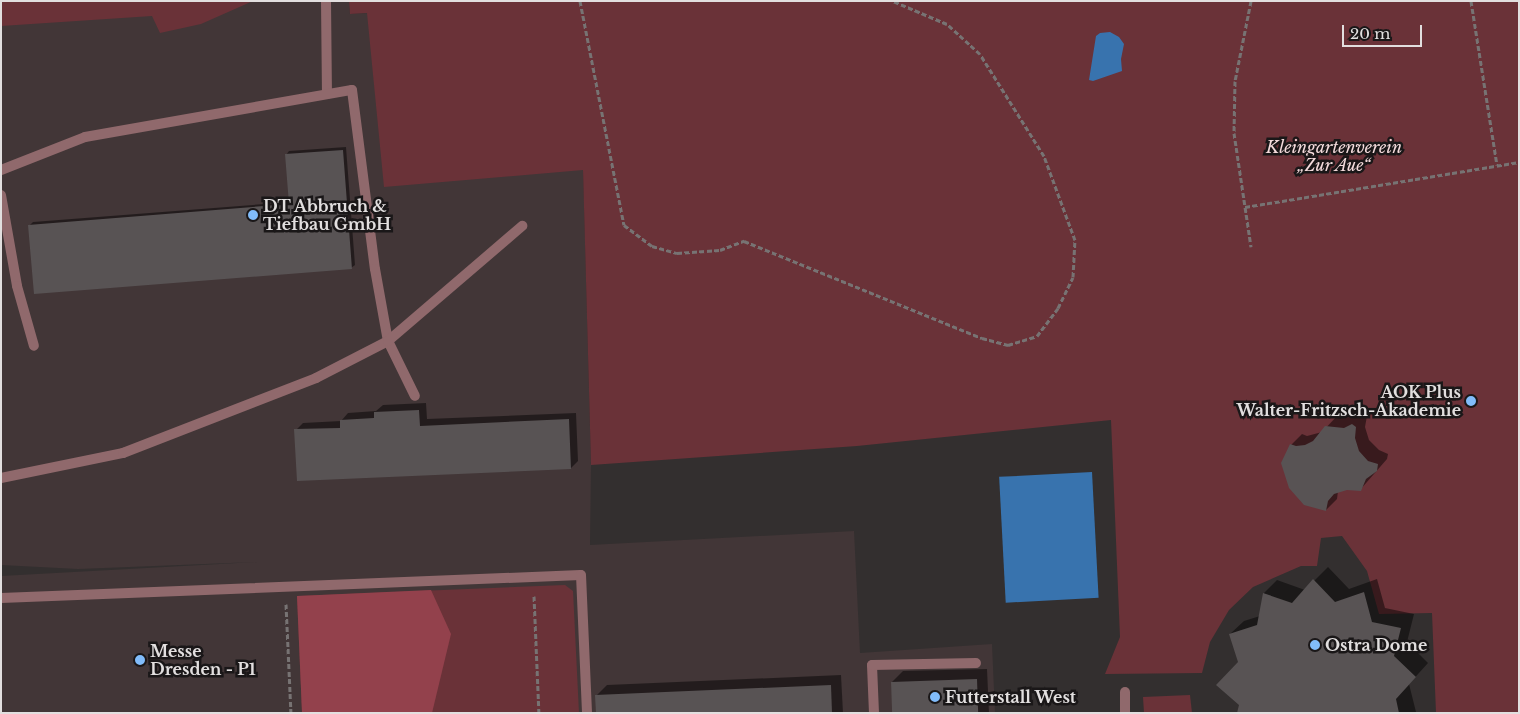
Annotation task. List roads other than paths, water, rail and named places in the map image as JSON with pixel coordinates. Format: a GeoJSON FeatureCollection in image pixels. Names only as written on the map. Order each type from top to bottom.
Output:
{"type":"FeatureCollection","features":[{"type":"Feature","properties":{"kind":"lane"},"geometry":{"type":"LineString","coordinates":[[326,1],[327,94]]}},
{"type":"Feature","properties":{"kind":"lane"},"geometry":{"type":"LineString","coordinates":[[1,170],[85,137],[352,90],[375,269],[388,342],[415,396]]}},
{"type":"Feature","properties":{"kind":"lane"},"geometry":{"type":"LineString","coordinates":[[1,195],[17,286],[34,346]]}},
{"type":"Feature","properties":{"kind":"lane"},"geometry":{"type":"LineString","coordinates":[[1,478],[123,453],[316,378],[388,342],[522,226]]}},
{"type":"Feature","properties":{"kind":"lane"},"geometry":{"type":"LineString","coordinates":[[1,598],[581,575],[587,713]]}},
{"type":"Feature","properties":{"kind":"lane"},"geometry":{"type":"LineString","coordinates":[[874,713],[872,665],[976,663]]}},
{"type":"Feature","properties":{"kind":"lane"},"geometry":{"type":"LineString","coordinates":[[1125,692],[1126,713]]}},
{"type":"Feature","properties":{"kind":"water"},"geometry":{"type":"Polygon","coordinates":[[[1110,32],[1119,37],[1124,44],[1121,59],[1122,71],[1093,81],[1089,80],[1096,36],[1100,33],[1110,32]]]}},
{"type":"Feature","properties":{"kind":"water"},"geometry":{"type":"Polygon","coordinates":[[[1092,472],[1099,598],[1006,603],[999,477],[1092,472]]]}},
{"type":"Feature","properties":{"kind":"place","name":"DT Abbruch & Tiefbau GmbH"},"geometry":{"type":"Point","coordinates":[253,215]}},
{"type":"Feature","properties":{"kind":"place","name":"AOK Plus Walter-Fritzsch-Akademie"},"geometry":{"type":"Point","coordinates":[1471,401]}},
{"type":"Feature","properties":{"kind":"place","name":"Ostra Dome"},"geometry":{"type":"Point","coordinates":[1315,645]}},
{"type":"Feature","properties":{"kind":"place","name":"Messe Dresden - P1"},"geometry":{"type":"Point","coordinates":[140,660]}},
{"type":"Feature","properties":{"kind":"place","name":"Futterstall West"},"geometry":{"type":"Point","coordinates":[935,697]}},
{"type":"Feature","properties":{"kind":"park label","name":"Kleingartenverein „Zur Aue“"},"geometry":{"type":"Point","coordinates":[1334,156]}}]}
